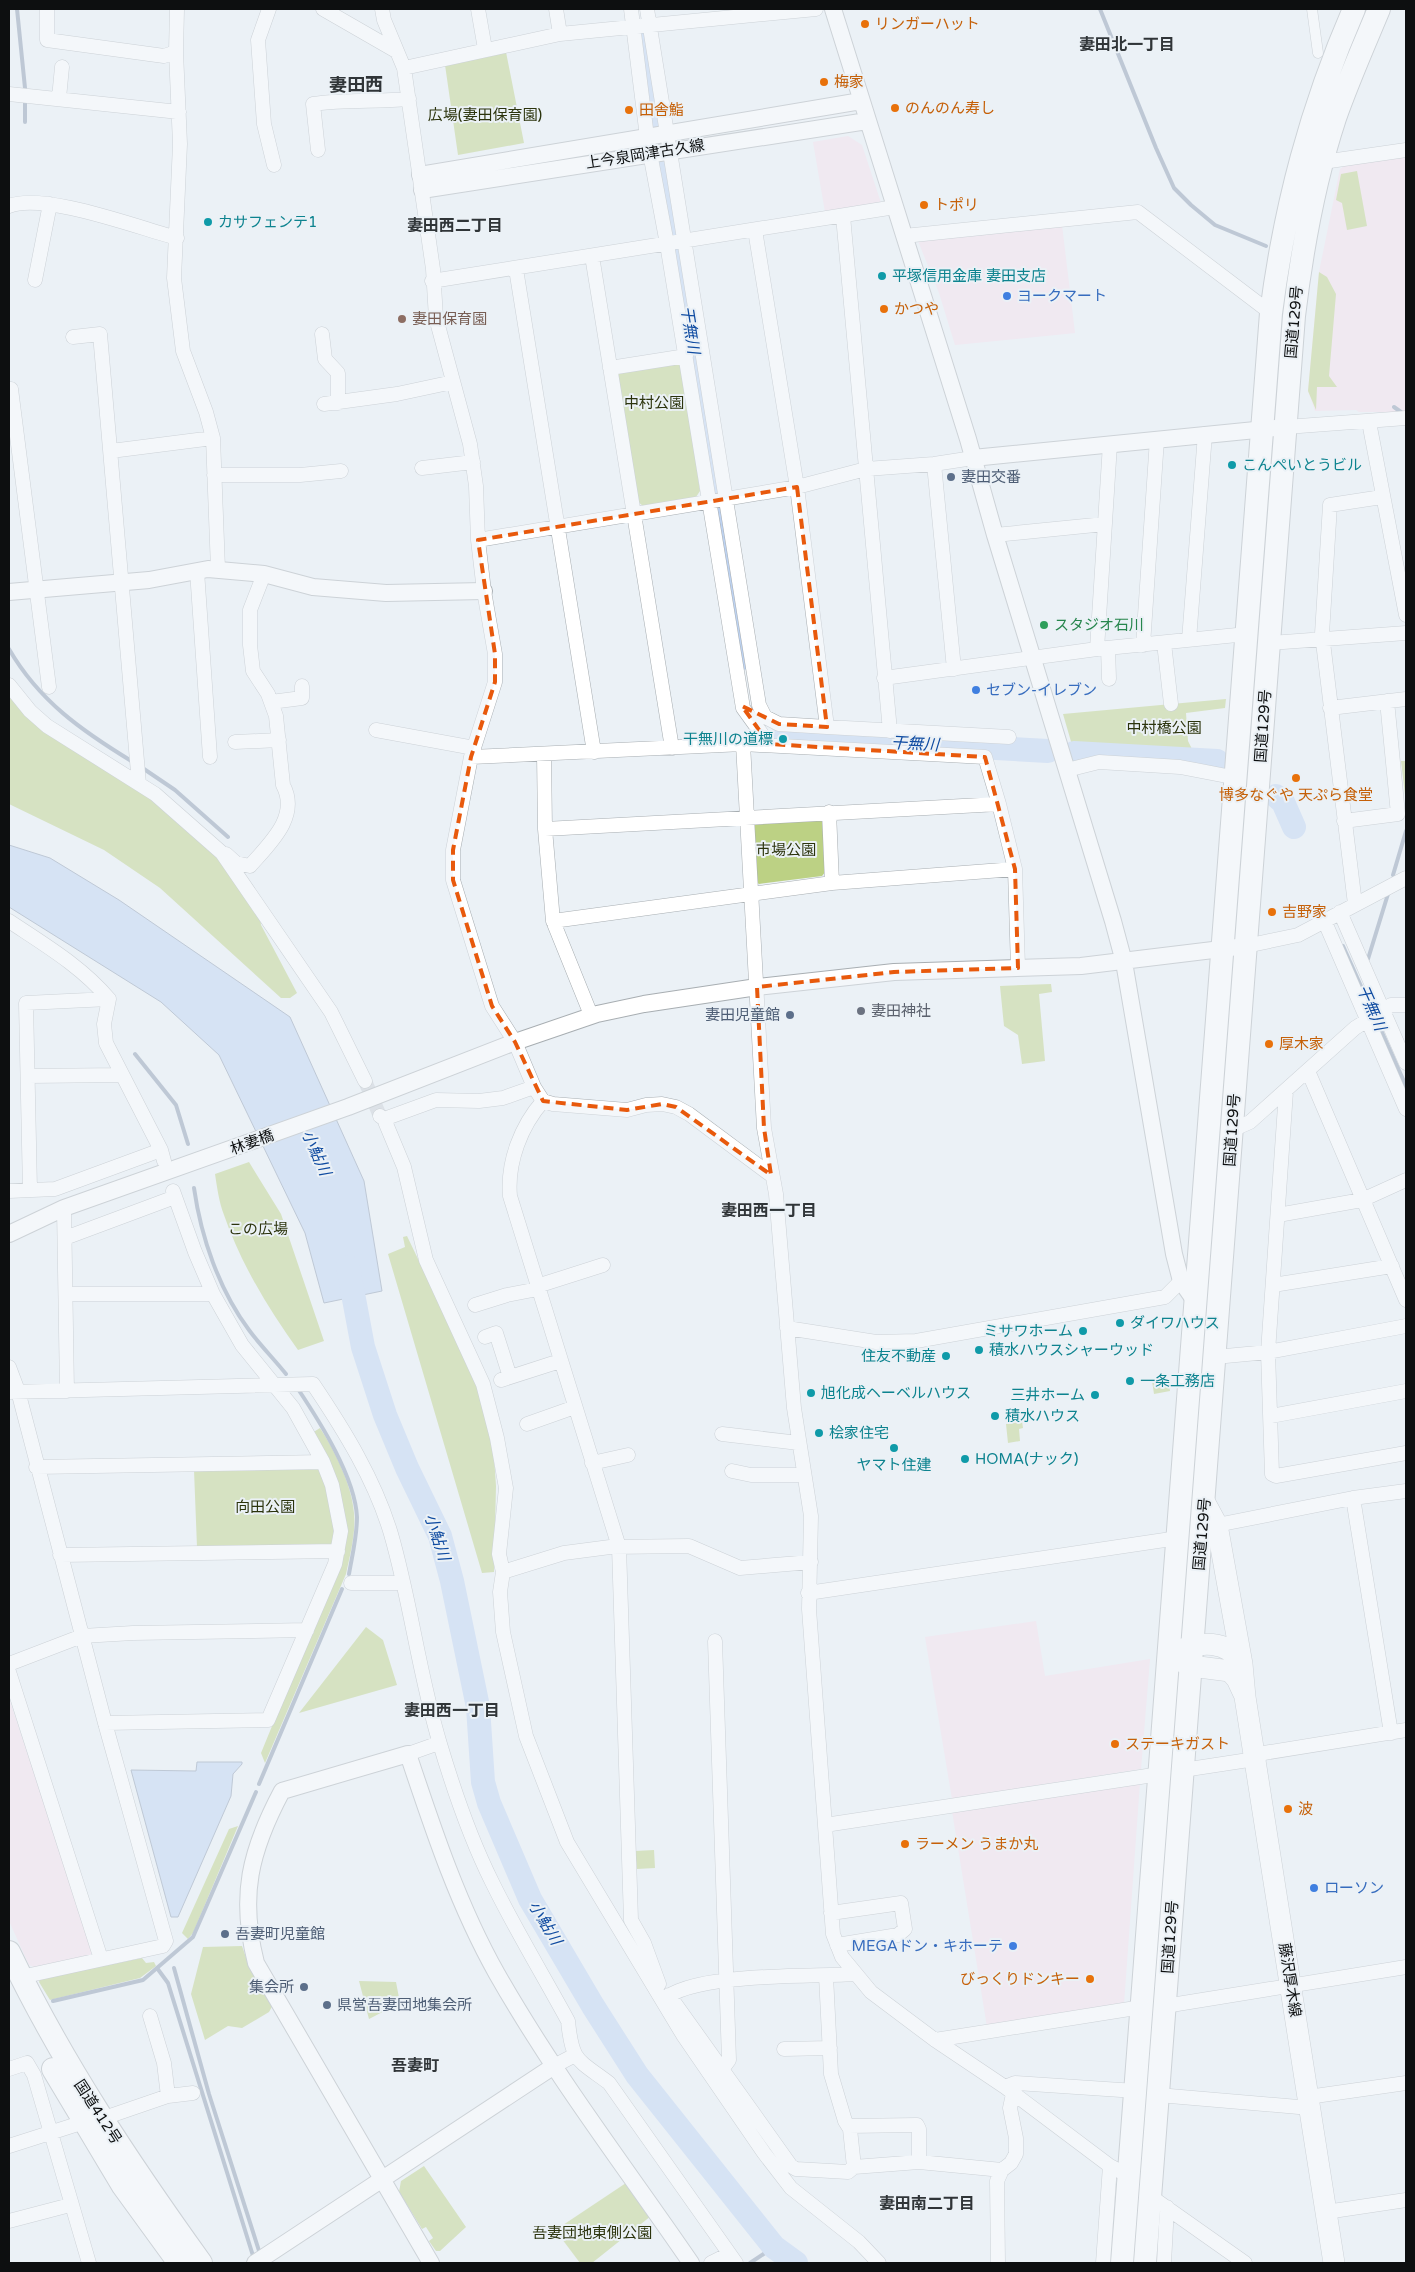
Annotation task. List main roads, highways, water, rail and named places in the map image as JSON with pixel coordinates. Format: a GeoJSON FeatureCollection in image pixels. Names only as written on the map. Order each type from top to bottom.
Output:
{"type":"FeatureCollection","features":[{"type":"Feature","properties":{"kind":"highway","name":"国道129号"},"geometry":{"type":"LineString","coordinates":[[1145,2263],[1156,2205],[1158,2095],[1232,1130],[1237,778],[1271,313],[1283,232],[1300,159],[1319,97],[1354,9]]}},
{"type":"Feature","properties":{"kind":"highway","name":"国道129号"},"geometry":{"type":"LineString","coordinates":[[1122,2263],[1127,2202],[1120,2171],[1136,2091],[1196,1304],[1269,644],[1300,266],[1323,162],[1335,119],[1379,9]]}},
{"type":"Feature","properties":{"kind":"highway","name":"国道412号"},"geometry":{"type":"LineString","coordinates":[[9,1952],[15,1982],[93,2121],[123,2186],[179,2263]]}},
{"type":"Feature","properties":{"kind":"highway","name":"国道412号"},"geometry":{"type":"LineString","coordinates":[[93,2121],[201,2263]]}},
{"type":"Feature","properties":{"kind":"main road","name":"藤沢厚木線"},"geometry":{"type":"LineString","coordinates":[[1204,1501],[1218,1525],[1242,1664],[1245,1697],[1334,2263]]}},
{"type":"Feature","properties":{"kind":"main road"},"geometry":{"type":"LineString","coordinates":[[1170,1655],[1192,1644],[1223,1646],[1232,1650],[1242,1664]]}},
{"type":"Feature","properties":{"kind":"main road","name":"藤沢厚木線"},"geometry":{"type":"LineString","coordinates":[[1170,1655],[1191,1666],[1230,1671],[1237,1679],[1245,1697]]}},
{"type":"Feature","properties":{"kind":"water"},"geometry":{"type":"Polygon","coordinates":[[[9,845],[50,858],[119,900],[290,1017],[364,1181],[382,1291],[324,1303],[305,1233],[219,1055],[161,1002],[9,907],[9,845]]]}},
{"type":"Feature","properties":{"kind":"water"},"geometry":{"type":"Polygon","coordinates":[[[197,1762],[242,1762],[242,1764],[233,1774],[231,1796],[178,1917],[171,1917],[131,1770],[196,1771],[197,1762]]]}},
{"type":"Feature","properties":{"kind":"waterway"},"geometry":{"type":"LineString","coordinates":[[17,9],[25,88],[25,122]]}},
{"type":"Feature","properties":{"kind":"waterway"},"geometry":{"type":"LineString","coordinates":[[1100,9],[1174,188],[1215,225],[1266,246]]}},
{"type":"Feature","properties":{"kind":"waterway","name":"干無川"},"geometry":{"type":"LineString","coordinates":[[641,39],[654,117]]}},
{"type":"Feature","properties":{"kind":"waterway","name":"干無川"},"geometry":{"type":"LineString","coordinates":[[664,173],[716,486]]}},
{"type":"Feature","properties":{"kind":"waterway"},"geometry":{"type":"LineString","coordinates":[[1394,407],[1401,412]]}},
{"type":"Feature","properties":{"kind":"waterway","name":"干無川"},"geometry":{"type":"LineString","coordinates":[[720,514],[741,658]]}},
{"type":"Feature","properties":{"kind":"waterway"},"geometry":{"type":"LineString","coordinates":[[9,649],[34,684],[63,713],[96,739],[133,762]]}},
{"type":"Feature","properties":{"kind":"waterway","name":"干無川"},"geometry":{"type":"LineString","coordinates":[[782,736],[1048,751]]}},
{"type":"Feature","properties":{"kind":"waterway","name":"干無川"},"geometry":{"type":"LineString","coordinates":[[1074,753],[1217,761]]}},
{"type":"Feature","properties":{"kind":"waterway"},"geometry":{"type":"LineString","coordinates":[[141,767],[175,790],[228,837]]}},
{"type":"Feature","properties":{"kind":"waterway","name":"干無川"},"geometry":{"type":"LineString","coordinates":[[1276,796],[1283,802],[1294,827]]}},
{"type":"Feature","properties":{"kind":"waterway"},"geometry":{"type":"LineString","coordinates":[[1393,875],[1406,831]]}},
{"type":"Feature","properties":{"kind":"waterway"},"geometry":{"type":"LineString","coordinates":[[1368,959],[1388,894]]}},
{"type":"Feature","properties":{"kind":"waterway","name":"干無川"},"geometry":{"type":"LineString","coordinates":[[1343,946],[1373,1013]]}},
{"type":"Feature","properties":{"kind":"waterway","name":"干無川"},"geometry":{"type":"LineString","coordinates":[[1376,1019],[1406,1086]]}},
{"type":"Feature","properties":{"kind":"waterway"},"geometry":{"type":"LineString","coordinates":[[135,1054],[176,1105],[188,1144]]}},
{"type":"Feature","properties":{"kind":"waterway"},"geometry":{"type":"LineString","coordinates":[[194,1188],[201,1225],[220,1280],[249,1330],[286,1374]]}},
{"type":"Feature","properties":{"kind":"waterway","name":"小鮎川"},"geometry":{"type":"LineString","coordinates":[[348,1267],[363,1347],[385,1415],[407,1468],[440,1536],[452,1581],[478,1707],[483,1782],[489,1803],[530,1899],[593,2006],[637,2075],[774,2247],[796,2263]]}},
{"type":"Feature","properties":{"kind":"waterway"},"geometry":{"type":"LineString","coordinates":[[298,1389],[335,1450],[355,1501],[357,1524],[349,1574]]}},
{"type":"Feature","properties":{"kind":"waterway"},"geometry":{"type":"LineString","coordinates":[[259,1784],[342,1589]]}},
{"type":"Feature","properties":{"kind":"waterway"},"geometry":{"type":"LineString","coordinates":[[53,2001],[143,1980],[193,1937],[256,1792]]}},
{"type":"Feature","properties":{"kind":"waterway"},"geometry":{"type":"LineString","coordinates":[[157,1968],[168,1983],[254,2259]]}},
{"type":"Feature","properties":{"kind":"waterway"},"geometry":{"type":"LineString","coordinates":[[174,1968],[209,2094],[260,2254]]}},
{"type":"Feature","properties":{"kind":"waterway"},"geometry":{"type":"LineString","coordinates":[[750,2263],[774,2247]]}},
{"type":"Feature","properties":{"kind":"tunnel"},"geometry":{"type":"LineString","coordinates":[[365,1081],[380,1116]]}},
{"type":"Feature","properties":{"kind":"place","name":"リンガーハット"},"geometry":{"type":"Point","coordinates":[865,24]}},
{"type":"Feature","properties":{"kind":"place","name":"梅家"},"geometry":{"type":"Point","coordinates":[824,82]}},
{"type":"Feature","properties":{"kind":"place","name":"のんのん寿し"},"geometry":{"type":"Point","coordinates":[895,108]}},
{"type":"Feature","properties":{"kind":"place","name":"田舎鮨"},"geometry":{"type":"Point","coordinates":[629,110]}},
{"type":"Feature","properties":{"kind":"place","name":"トポリ"},"geometry":{"type":"Point","coordinates":[924,205]}},
{"type":"Feature","properties":{"kind":"place","name":"カサフェンテ1"},"geometry":{"type":"Point","coordinates":[208,222]}},
{"type":"Feature","properties":{"kind":"place","name":"平塚信用金庫 妻田支店"},"geometry":{"type":"Point","coordinates":[882,276]}},
{"type":"Feature","properties":{"kind":"place","name":"ヨークマート"},"geometry":{"type":"Point","coordinates":[1007,296]}},
{"type":"Feature","properties":{"kind":"place","name":"かつや"},"geometry":{"type":"Point","coordinates":[884,309]}},
{"type":"Feature","properties":{"kind":"place","name":"妻田保育園"},"geometry":{"type":"Point","coordinates":[402,319]}},
{"type":"Feature","properties":{"kind":"place","name":"こんぺいとうビル"},"geometry":{"type":"Point","coordinates":[1232,465]}},
{"type":"Feature","properties":{"kind":"place","name":"妻田交番"},"geometry":{"type":"Point","coordinates":[951,477]}},
{"type":"Feature","properties":{"kind":"place","name":"スタジオ石川"},"geometry":{"type":"Point","coordinates":[1044,625]}},
{"type":"Feature","properties":{"kind":"place","name":"セブン-イレブン"},"geometry":{"type":"Point","coordinates":[976,690]}},
{"type":"Feature","properties":{"kind":"place","name":"干無川の道標"},"geometry":{"type":"Point","coordinates":[783,739]}},
{"type":"Feature","properties":{"kind":"place","name":"博多なぐや 天ぷら食堂"},"geometry":{"type":"Point","coordinates":[1296,778]}},
{"type":"Feature","properties":{"kind":"place","name":"吉野家"},"geometry":{"type":"Point","coordinates":[1272,912]}},
{"type":"Feature","properties":{"kind":"place","name":"妻田神社"},"geometry":{"type":"Point","coordinates":[861,1011]}},
{"type":"Feature","properties":{"kind":"place","name":"妻田児童館"},"geometry":{"type":"Point","coordinates":[790,1015]}},
{"type":"Feature","properties":{"kind":"place","name":"厚木家"},"geometry":{"type":"Point","coordinates":[1269,1044]}},
{"type":"Feature","properties":{"kind":"place","name":"ダイワハウス"},"geometry":{"type":"Point","coordinates":[1120,1323]}},
{"type":"Feature","properties":{"kind":"place","name":"ミサワホーム"},"geometry":{"type":"Point","coordinates":[1083,1331]}},
{"type":"Feature","properties":{"kind":"place","name":"積水ハウスシャーウッド"},"geometry":{"type":"Point","coordinates":[979,1350]}},
{"type":"Feature","properties":{"kind":"place","name":"住友不動産"},"geometry":{"type":"Point","coordinates":[946,1356]}},
{"type":"Feature","properties":{"kind":"place","name":"一条工務店"},"geometry":{"type":"Point","coordinates":[1130,1381]}},
{"type":"Feature","properties":{"kind":"place","name":"旭化成ヘーベルハウス"},"geometry":{"type":"Point","coordinates":[811,1393]}},
{"type":"Feature","properties":{"kind":"place","name":"三井ホーム"},"geometry":{"type":"Point","coordinates":[1095,1395]}},
{"type":"Feature","properties":{"kind":"place","name":"積水ハウス"},"geometry":{"type":"Point","coordinates":[995,1416]}},
{"type":"Feature","properties":{"kind":"place","name":"桧家住宅"},"geometry":{"type":"Point","coordinates":[819,1433]}},
{"type":"Feature","properties":{"kind":"place","name":"ヤマト住建"},"geometry":{"type":"Point","coordinates":[894,1448]}},
{"type":"Feature","properties":{"kind":"place","name":"HOMA(ナック)"},"geometry":{"type":"Point","coordinates":[965,1459]}},
{"type":"Feature","properties":{"kind":"place","name":"ステーキガスト"},"geometry":{"type":"Point","coordinates":[1115,1744]}},
{"type":"Feature","properties":{"kind":"place","name":"波"},"geometry":{"type":"Point","coordinates":[1288,1809]}},
{"type":"Feature","properties":{"kind":"place","name":"ラーメン うまか丸"},"geometry":{"type":"Point","coordinates":[905,1844]}},
{"type":"Feature","properties":{"kind":"place","name":"ローソン"},"geometry":{"type":"Point","coordinates":[1314,1888]}},
{"type":"Feature","properties":{"kind":"place","name":"吾妻町児童館"},"geometry":{"type":"Point","coordinates":[225,1934]}},
{"type":"Feature","properties":{"kind":"place","name":"MEGAドン・キホーテ"},"geometry":{"type":"Point","coordinates":[1013,1946]}},
{"type":"Feature","properties":{"kind":"place","name":"びっくりドンキー"},"geometry":{"type":"Point","coordinates":[1090,1979]}},
{"type":"Feature","properties":{"kind":"place","name":"集会所"},"geometry":{"type":"Point","coordinates":[304,1987]}},
{"type":"Feature","properties":{"kind":"place","name":"県営吾妻団地集会所"},"geometry":{"type":"Point","coordinates":[327,2005]}},
{"type":"Feature","properties":{"kind":"district","name":"妻田北一丁目"},"geometry":{"type":"Point","coordinates":[1127,45]}},
{"type":"Feature","properties":{"kind":"district","name":"妻田西"},"geometry":{"type":"Point","coordinates":[356,85]}},
{"type":"Feature","properties":{"kind":"district","name":"妻田西二丁目"},"geometry":{"type":"Point","coordinates":[455,226]}},
{"type":"Feature","properties":{"kind":"district","name":"妻田西一丁目"},"geometry":{"type":"Point","coordinates":[769,1211]}},
{"type":"Feature","properties":{"kind":"district","name":"妻田西一丁目"},"geometry":{"type":"Point","coordinates":[452,1711]}},
{"type":"Feature","properties":{"kind":"district","name":"吾妻町"},"geometry":{"type":"Point","coordinates":[415,2066]}},
{"type":"Feature","properties":{"kind":"district","name":"妻田南二丁目"},"geometry":{"type":"Point","coordinates":[927,2204]}},
{"type":"Feature","properties":{"kind":"park label","name":"広場(妻田保育園)"},"geometry":{"type":"Point","coordinates":[485,115]}},
{"type":"Feature","properties":{"kind":"park label","name":"中村公園"},"geometry":{"type":"Point","coordinates":[654,403]}},
{"type":"Feature","properties":{"kind":"park label","name":"中村橋公園"},"geometry":{"type":"Point","coordinates":[1164,728]}},
{"type":"Feature","properties":{"kind":"park label","name":"市場公園"},"geometry":{"type":"Point","coordinates":[786,850]}},
{"type":"Feature","properties":{"kind":"park label","name":"この広場"},"geometry":{"type":"Point","coordinates":[258,1229]}},
{"type":"Feature","properties":{"kind":"park label","name":"向田公園"},"geometry":{"type":"Point","coordinates":[265,1507]}},
{"type":"Feature","properties":{"kind":"park label","name":"吾妻団地東側公園"},"geometry":{"type":"Point","coordinates":[592,2233]}}]}
